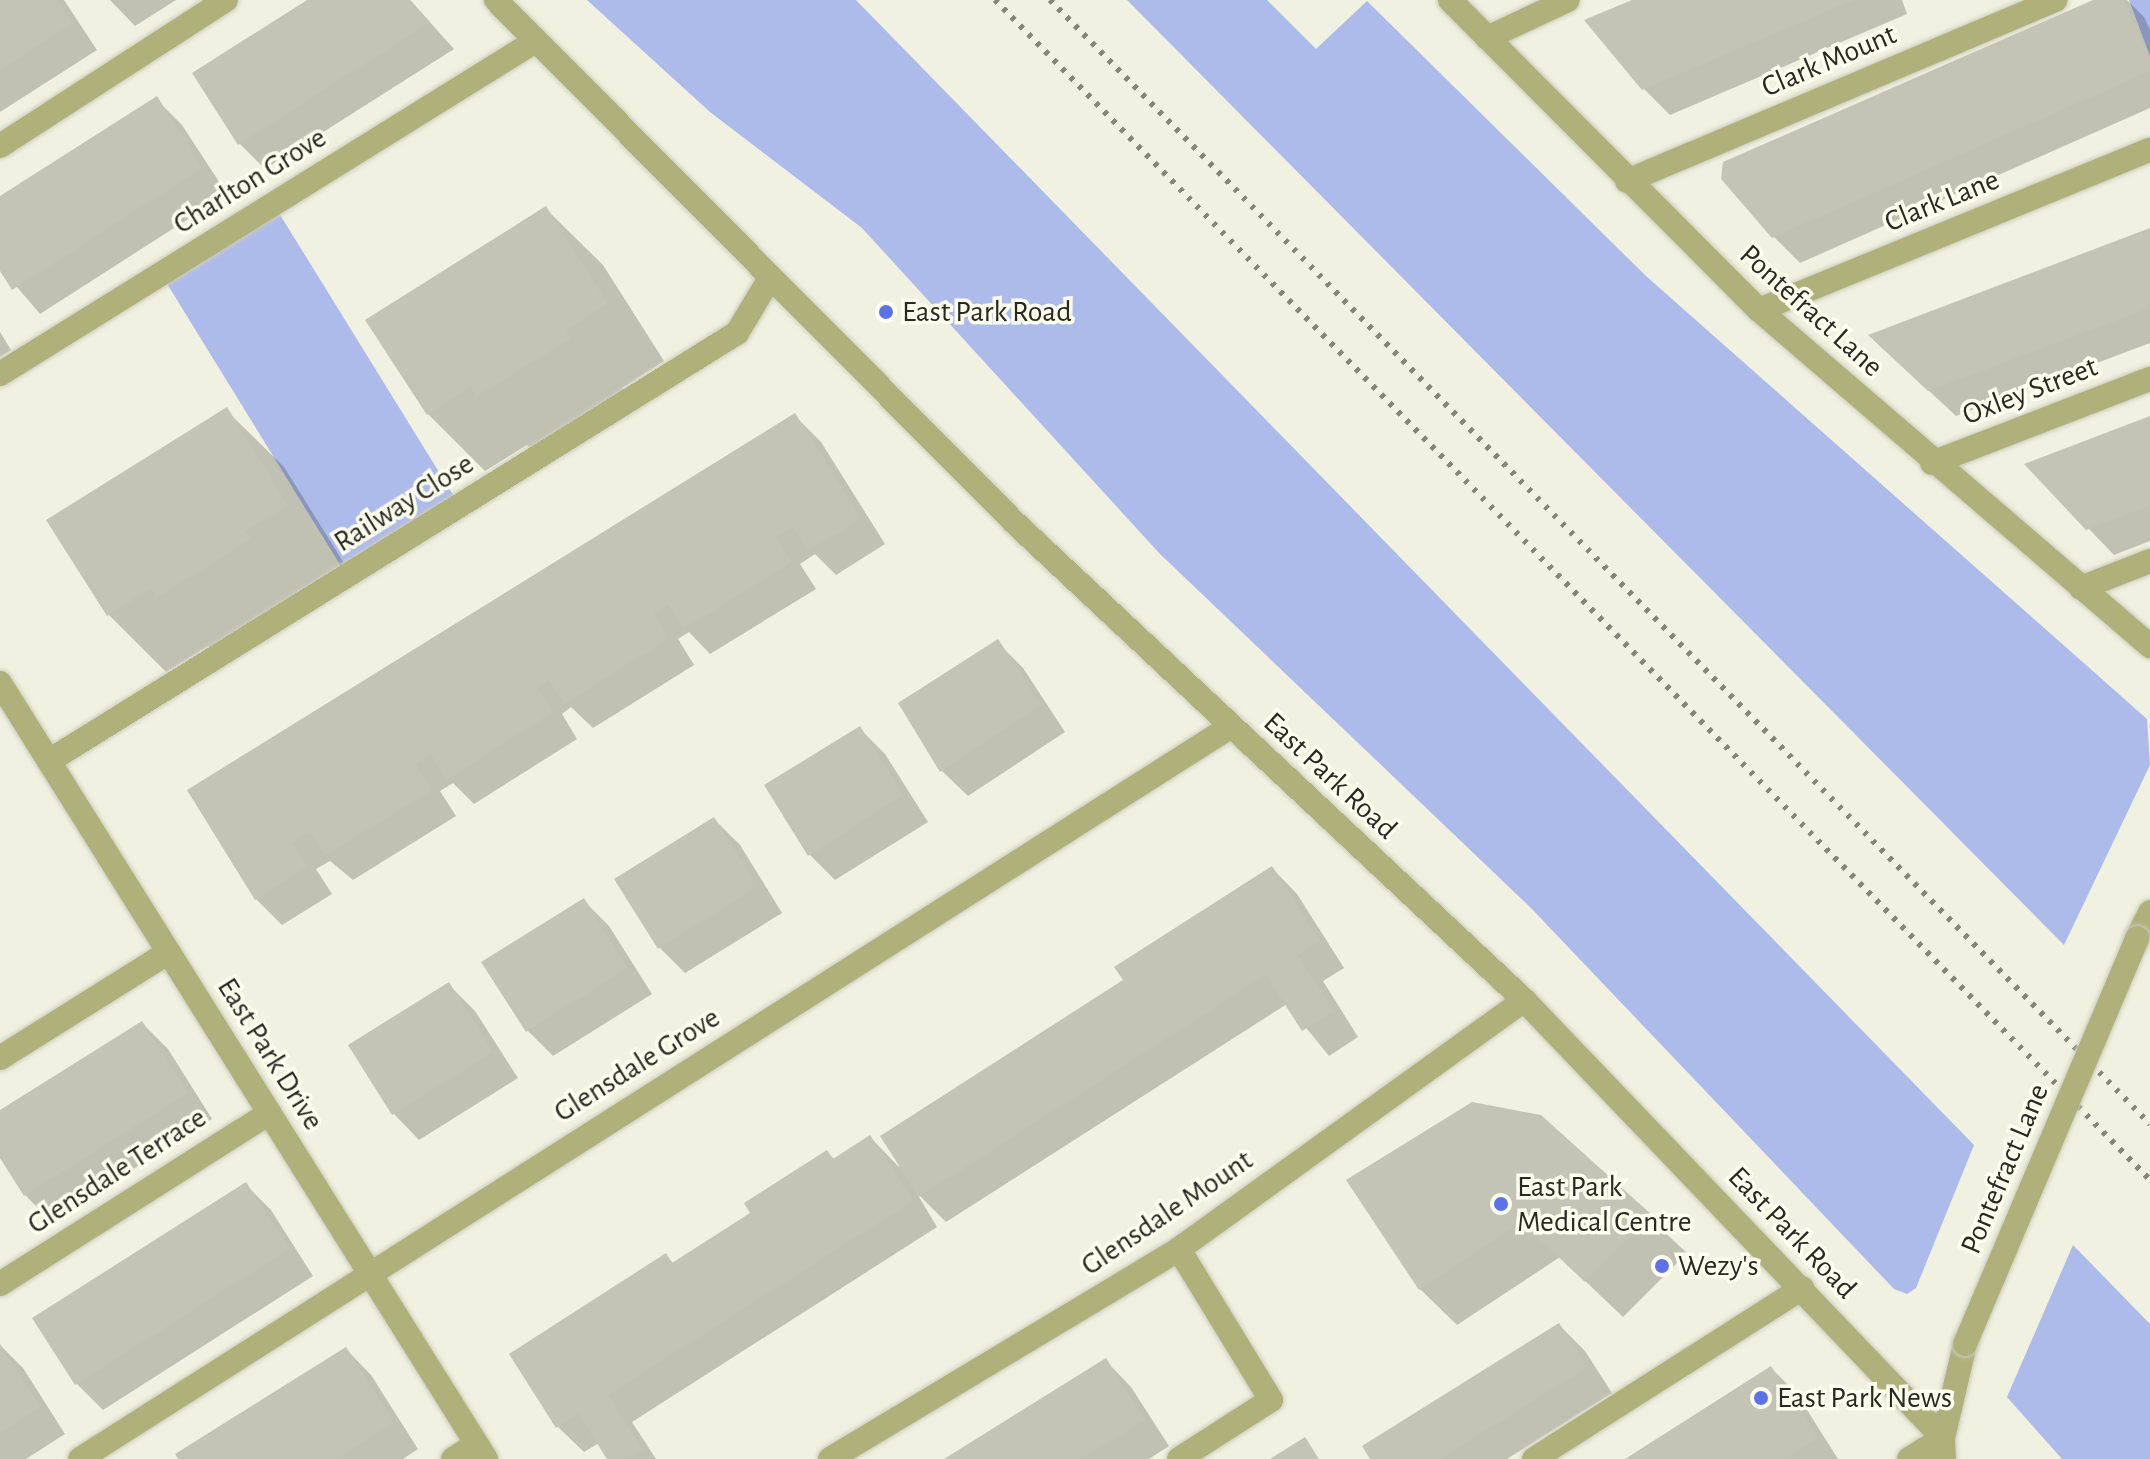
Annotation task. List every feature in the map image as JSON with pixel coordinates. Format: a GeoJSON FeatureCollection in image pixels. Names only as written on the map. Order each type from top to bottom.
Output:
{"type":"FeatureCollection","features":[{"type":"Feature","properties":{"kind":"street"},"geometry":{"type":"LineString","coordinates":[[0,146],[226,0]]}},
{"type":"Feature","properties":{"kind":"street","name":"East Park Road"},"geometry":{"type":"LineString","coordinates":[[496,0],[534,42],[1015,523],[1524,1000],[1802,1288],[1944,1448]]}},
{"type":"Feature","properties":{"kind":"street","name":"Pontefract Lane"},"geometry":{"type":"LineString","coordinates":[[1450,0],[1627,181],[1759,310],[1932,463],[2150,646]]}},
{"type":"Feature","properties":{"kind":"street"},"geometry":{"type":"LineString","coordinates":[[1487,38],[1568,0]]}},
{"type":"Feature","properties":{"kind":"street","name":"Clark Mount"},"geometry":{"type":"LineString","coordinates":[[1627,181],[2055,0]]}},
{"type":"Feature","properties":{"kind":"street","name":"Charlton Grove"},"geometry":{"type":"LineString","coordinates":[[0,374],[534,42]]}},
{"type":"Feature","properties":{"kind":"street","name":"Clark Lane"},"geometry":{"type":"LineString","coordinates":[[1759,310],[2150,150]]}},
{"type":"Feature","properties":{"kind":"street","name":"Railway Close"},"geometry":{"type":"LineString","coordinates":[[49,761],[737,333],[770,278]]}},
{"type":"Feature","properties":{"kind":"street","name":"Oxley Street"},"geometry":{"type":"LineString","coordinates":[[1932,463],[2150,379]]}},
{"type":"Feature","properties":{"kind":"street"},"geometry":{"type":"LineString","coordinates":[[2081,588],[2150,561]]}},
{"type":"Feature","properties":{"kind":"street","name":"East Park Drive"},"geometry":{"type":"LineString","coordinates":[[0,683],[481,1452]]}},
{"type":"Feature","properties":{"kind":"street","name":"Glensdale Grove"},"geometry":{"type":"LineString","coordinates":[[80,1459],[1230,727]]}},
{"type":"Feature","properties":{"kind":"street","name":"Pontefract Lane"},"geometry":{"type":"LineString","coordinates":[[1944,1448],[1965,1344],[2150,912]]}},
{"type":"Feature","properties":{"kind":"street"},"geometry":{"type":"LineString","coordinates":[[0,1058],[169,952]]}},
{"type":"Feature","properties":{"kind":"street","name":"Glensdale Mount"},"geometry":{"type":"LineString","coordinates":[[830,1459],[1179,1249],[1524,1000]]}},
{"type":"Feature","properties":{"kind":"street","name":"Glensdale Terrace"},"geometry":{"type":"LineString","coordinates":[[0,1284],[269,1113]]}},
{"type":"Feature","properties":{"kind":"street"},"geometry":{"type":"LineString","coordinates":[[1179,1249],[1271,1400],[1179,1459]]}},
{"type":"Feature","properties":{"kind":"street"},"geometry":{"type":"LineString","coordinates":[[1534,1459],[1802,1288]]}},
{"type":"Feature","properties":{"kind":"street"},"geometry":{"type":"LineString","coordinates":[[1909,1459],[1944,1448]]}},
{"type":"Feature","properties":{"kind":"street"},"geometry":{"type":"LineString","coordinates":[[453,1459],[481,1452]]}},
{"type":"Feature","properties":{"kind":"shaded area"},"geometry":{"type":"Polygon","coordinates":[[[587,0],[856,0],[1974,1145],[1916,1288],[1907,1294],[1894,1289],[1530,907],[1160,554],[862,228],[710,112],[587,0]]]}},
{"type":"Feature","properties":{"kind":"shaded area"},"geometry":{"type":"Polygon","coordinates":[[[1127,0],[1267,0],[1316,49],[1367,1],[1646,276],[2147,719],[2150,765],[2064,945],[1127,0]]]}},
{"type":"Feature","properties":{"kind":"shaded area"},"geometry":{"type":"Polygon","coordinates":[[[2129,0],[2150,0],[2150,56],[2129,0]]]}},
{"type":"Feature","properties":{"kind":"shaded area"},"geometry":{"type":"Polygon","coordinates":[[[274,205],[460,506],[347,576],[161,274],[274,205]]]}},
{"type":"Feature","properties":{"kind":"shaded area"},"geometry":{"type":"Polygon","coordinates":[[[2073,1245],[2150,1324],[2150,1459],[2062,1459],[2007,1397],[2073,1245]]]}},
{"type":"Feature","properties":{"kind":"building"},"geometry":{"type":"Polygon","coordinates":[[[0,0],[57,0],[72,24],[0,70],[0,0]]]}},
{"type":"Feature","properties":{"kind":"building"},"geometry":{"type":"Polygon","coordinates":[[[307,0],[410,0],[430,22],[238,145],[192,73],[307,0]]]}},
{"type":"Feature","properties":{"kind":"building"},"geometry":{"type":"Polygon","coordinates":[[[1632,0],[1854,0],[1642,90],[1584,20],[1632,0]]]}},
{"type":"Feature","properties":{"kind":"building"},"geometry":{"type":"Polygon","coordinates":[[[2093,0],[2124,0],[2150,58],[2150,71],[1772,238],[1721,179],[1723,162],[2093,0]]]}},
{"type":"Feature","properties":{"kind":"building"},"geometry":{"type":"Polygon","coordinates":[[[157,96],[202,168],[12,290],[0,271],[0,196],[157,96]]]}},
{"type":"Feature","properties":{"kind":"building"},"geometry":{"type":"Polygon","coordinates":[[[546,206],[608,304],[566,330],[571,338],[476,397],[471,387],[427,415],[365,320],[546,206]]]}},
{"type":"Feature","properties":{"kind":"building"},"geometry":{"type":"Polygon","coordinates":[[[2150,228],[2150,308],[1928,391],[1868,335],[2150,228]]]}},
{"type":"Feature","properties":{"kind":"building"},"geometry":{"type":"Polygon","coordinates":[[[227,407],[288,505],[246,531],[251,539],[157,598],[151,588],[107,616],[46,520],[227,407]]]}},
{"type":"Feature","properties":{"kind":"building"},"geometry":{"type":"Polygon","coordinates":[[[795,413],[861,518],[809,551],[793,526],[776,537],[792,562],[683,629],[668,604],[664,606],[654,613],[669,638],[565,704],[549,680],[538,687],[553,712],[447,780],[431,755],[416,764],[432,790],[325,856],[310,832],[303,835],[292,843],[308,867],[255,900],[187,790],[795,413]]]}},
{"type":"Feature","properties":{"kind":"building"},"geometry":{"type":"Polygon","coordinates":[[[2150,416],[2150,506],[2086,530],[2024,464],[2150,416]]]}},
{"type":"Feature","properties":{"kind":"building"},"geometry":{"type":"Polygon","coordinates":[[[998,639],[1041,705],[940,772],[898,703],[998,639]]]}},
{"type":"Feature","properties":{"kind":"building"},"geometry":{"type":"Polygon","coordinates":[[[860,726],[903,795],[808,856],[764,785],[860,726]]]}},
{"type":"Feature","properties":{"kind":"building"},"geometry":{"type":"Polygon","coordinates":[[[714,817],[758,886],[658,949],[614,879],[714,817]]]}},
{"type":"Feature","properties":{"kind":"building"},"geometry":{"type":"Polygon","coordinates":[[[1272,866],[1320,941],[1298,955],[1334,1011],[1302,1031],[1266,975],[919,1197],[880,1136],[1123,980],[1114,967],[1272,866]]]}},
{"type":"Feature","properties":{"kind":"building"},"geometry":{"type":"Polygon","coordinates":[[[584,898],[627,968],[526,1032],[481,962],[584,898]]]}},
{"type":"Feature","properties":{"kind":"building"},"geometry":{"type":"Polygon","coordinates":[[[449,982],[493,1052],[392,1115],[348,1045],[449,982]]]}},
{"type":"Feature","properties":{"kind":"building"},"geometry":{"type":"Polygon","coordinates":[[[142,1021],[188,1093],[24,1196],[0,1158],[0,1110],[142,1021]]]}},
{"type":"Feature","properties":{"kind":"building","name":"East Park Medical Centre"},"geometry":{"type":"Polygon","coordinates":[[[1472,1102],[1541,1115],[1652,1215],[1585,1282],[1521,1222],[1419,1290],[1346,1180],[1472,1102]]]}},
{"type":"Feature","properties":{"kind":"building"},"geometry":{"type":"Polygon","coordinates":[[[870,1135],[913,1201],[608,1395],[643,1449],[627,1459],[607,1459],[578,1414],[556,1428],[509,1354],[666,1253],[672,1263],[750,1213],[744,1203],[827,1150],[833,1159],[870,1135]]]}},
{"type":"Feature","properties":{"kind":"building"},"geometry":{"type":"Polygon","coordinates":[[[246,1182],[289,1249],[75,1385],[32,1318],[246,1182]]]}},
{"type":"Feature","properties":{"kind":"building"},"geometry":{"type":"Polygon","coordinates":[[[1559,1323],[1588,1367],[1440,1459],[1370,1459],[1362,1446],[1559,1323]]]}},
{"type":"Feature","properties":{"kind":"building"},"geometry":{"type":"Polygon","coordinates":[[[0,1344],[41,1407],[0,1433],[0,1344]]]}},
{"type":"Feature","properties":{"kind":"building"},"geometry":{"type":"Polygon","coordinates":[[[346,1347],[394,1423],[337,1459],[178,1459],[175,1454],[346,1347]]]}},
{"type":"Feature","properties":{"kind":"building"},"geometry":{"type":"Polygon","coordinates":[[[1106,1358],[1145,1420],[1082,1459],[944,1459],[1106,1358]]]}},
{"type":"Feature","properties":{"kind":"building"},"geometry":{"type":"Polygon","coordinates":[[[1771,1366],[1818,1438],[1785,1459],[1625,1459],[1771,1366]]]}},
{"type":"Feature","properties":{"kind":"building"},"geometry":{"type":"Polygon","coordinates":[[[1305,1437],[1319,1459],[1270,1459],[1305,1437]]]}},
{"type":"Feature","properties":{"kind":"railway"},"geometry":{"type":"LineString","coordinates":[[995,0],[2150,1180]]}},
{"type":"Feature","properties":{"kind":"railway"},"geometry":{"type":"LineString","coordinates":[[1050,0],[2150,1124]]}},
{"type":"Feature","properties":{"kind":"place","name":"East Park Road"},"geometry":{"type":"Point","coordinates":[886,312]}},
{"type":"Feature","properties":{"kind":"place","name":"East Park Medical Centre"},"geometry":{"type":"Point","coordinates":[1501,1204]}},
{"type":"Feature","properties":{"kind":"place","name":"Wezy's"},"geometry":{"type":"Point","coordinates":[1662,1266]}},
{"type":"Feature","properties":{"kind":"place","name":"East Park News"},"geometry":{"type":"Point","coordinates":[1761,1398]}}]}
